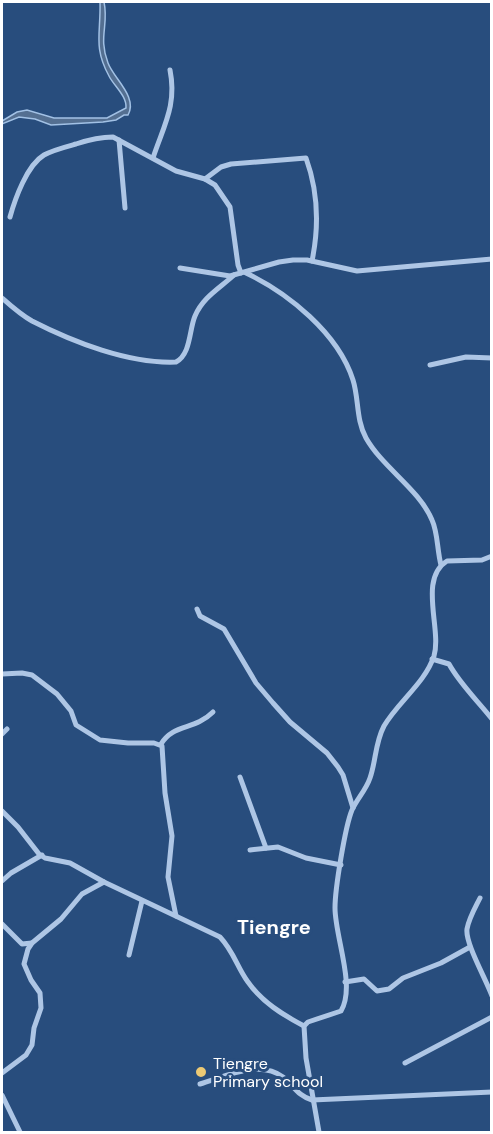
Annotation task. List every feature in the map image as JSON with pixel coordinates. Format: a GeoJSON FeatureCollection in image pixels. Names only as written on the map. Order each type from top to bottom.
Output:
{"type":"FeatureCollection","features":[{"type":"Feature","properties":{"kind":"street"},"geometry":{"type":"LineString","coordinates":[[153,158],[173,101],[170,70]]}},
{"type":"Feature","properties":{"kind":"street"},"geometry":{"type":"LineString","coordinates":[[10,217],[16,198],[32,167],[43,156],[102,137],[113,137],[176,171],[205,179],[215,185],[230,207],[237,265],[244,273],[267,283],[298,305],[332,341],[354,382],[365,436],[432,519],[441,565]]}},
{"type":"Feature","properties":{"kind":"street"},"geometry":{"type":"LineString","coordinates":[[119,140],[124,208]]}},
{"type":"Feature","properties":{"kind":"street"},"geometry":{"type":"LineString","coordinates":[[205,179],[221,167],[231,164],[306,158],[312,173],[318,224],[312,261]]}},
{"type":"Feature","properties":{"kind":"street"},"geometry":{"type":"LineString","coordinates":[[180,268],[223,276],[244,273],[292,260],[312,261],[357,271],[492,259]]}},
{"type":"Feature","properties":{"kind":"street"},"geometry":{"type":"LineString","coordinates":[[2,298],[30,320],[105,352],[139,359],[176,362],[184,355],[195,315],[204,302],[234,275]]}},
{"type":"Feature","properties":{"kind":"street"},"geometry":{"type":"LineString","coordinates":[[430,365],[466,357],[492,358]]}},
{"type":"Feature","properties":{"kind":"street"},"geometry":{"type":"LineString","coordinates":[[304,1026],[308,1022],[341,1011],[346,1000],[335,910],[348,826],[353,808],[366,789],[379,738],[385,725],[432,659],[436,642],[433,585],[437,570],[441,565],[453,560],[482,560],[492,556]]}},
{"type":"Feature","properties":{"kind":"street"},"geometry":{"type":"LineString","coordinates":[[197,609],[200,616],[224,629],[256,683],[290,722],[327,753],[338,767],[343,775],[353,808]]}},
{"type":"Feature","properties":{"kind":"street"},"geometry":{"type":"LineString","coordinates":[[432,659],[449,664],[456,678],[492,718]]}},
{"type":"Feature","properties":{"kind":"street"},"geometry":{"type":"LineString","coordinates":[[2,674],[32,675],[63,700],[76,725],[100,740],[161,744]]}},
{"type":"Feature","properties":{"kind":"street"},"geometry":{"type":"LineString","coordinates":[[161,744],[171,732],[194,726],[206,720],[213,712]]}},
{"type":"Feature","properties":{"kind":"street"},"geometry":{"type":"LineString","coordinates":[[2,734],[7,729]]}},
{"type":"Feature","properties":{"kind":"street"},"geometry":{"type":"LineString","coordinates":[[161,744],[164,749],[165,793],[172,836],[168,878],[176,916]]}},
{"type":"Feature","properties":{"kind":"street"},"geometry":{"type":"LineString","coordinates":[[240,777],[266,848]]}},
{"type":"Feature","properties":{"kind":"street"},"geometry":{"type":"LineString","coordinates":[[2,810],[42,855],[70,863],[104,882],[220,937],[234,954],[247,981],[259,994],[272,1007],[304,1026]]}},
{"type":"Feature","properties":{"kind":"street"},"geometry":{"type":"LineString","coordinates":[[250,850],[278,847],[306,858],[341,865]]}},
{"type":"Feature","properties":{"kind":"street"},"geometry":{"type":"LineString","coordinates":[[2,881],[11,873],[42,855]]}},
{"type":"Feature","properties":{"kind":"street"},"geometry":{"type":"LineString","coordinates":[[2,1073],[23,1058],[30,1049],[41,1008],[40,993],[30,980],[24,957],[32,943],[61,919],[82,894],[104,882]]}},
{"type":"Feature","properties":{"kind":"street"},"geometry":{"type":"LineString","coordinates":[[480,898],[468,928],[468,942],[492,996]]}},
{"type":"Feature","properties":{"kind":"street"},"geometry":{"type":"LineString","coordinates":[[129,956],[142,900]]}},
{"type":"Feature","properties":{"kind":"street"},"geometry":{"type":"LineString","coordinates":[[2,924],[22,944],[32,943]]}},
{"type":"Feature","properties":{"kind":"street"},"geometry":{"type":"LineString","coordinates":[[345,982],[364,979],[375,990],[381,991],[407,976],[441,963],[470,947]]}},
{"type":"Feature","properties":{"kind":"street"},"geometry":{"type":"LineString","coordinates":[[405,1063],[492,1017]]}},
{"type":"Feature","properties":{"kind":"street"},"geometry":{"type":"LineString","coordinates":[[304,1026],[306,1058],[319,1132]]}},
{"type":"Feature","properties":{"kind":"street"},"geometry":{"type":"LineString","coordinates":[[200,1084],[253,1069],[266,1070],[282,1076],[299,1095],[312,1100],[492,1092]]}},
{"type":"Feature","properties":{"kind":"street"},"geometry":{"type":"LineString","coordinates":[[2,1095],[20,1132]]}},
{"type":"Feature","properties":{"kind":"water"},"geometry":{"type":"Polygon","coordinates":[[[100,2],[104,2],[105,10],[105,54],[111,69],[128,95],[130,108],[128,115],[103,122],[51,125],[35,119],[19,117],[2,124],[2,121],[17,112],[27,110],[54,118],[107,118],[126,108],[124,99],[109,76],[101,57],[99,48],[100,2]]]}},
{"type":"Feature","properties":{"kind":"place","name":"Tiengre Primary school"},"geometry":{"type":"Point","coordinates":[201,1072]}},
{"type":"Feature","properties":{"kind":"district","name":"Tiengre"},"geometry":{"type":"Point","coordinates":[274,927]}}]}
